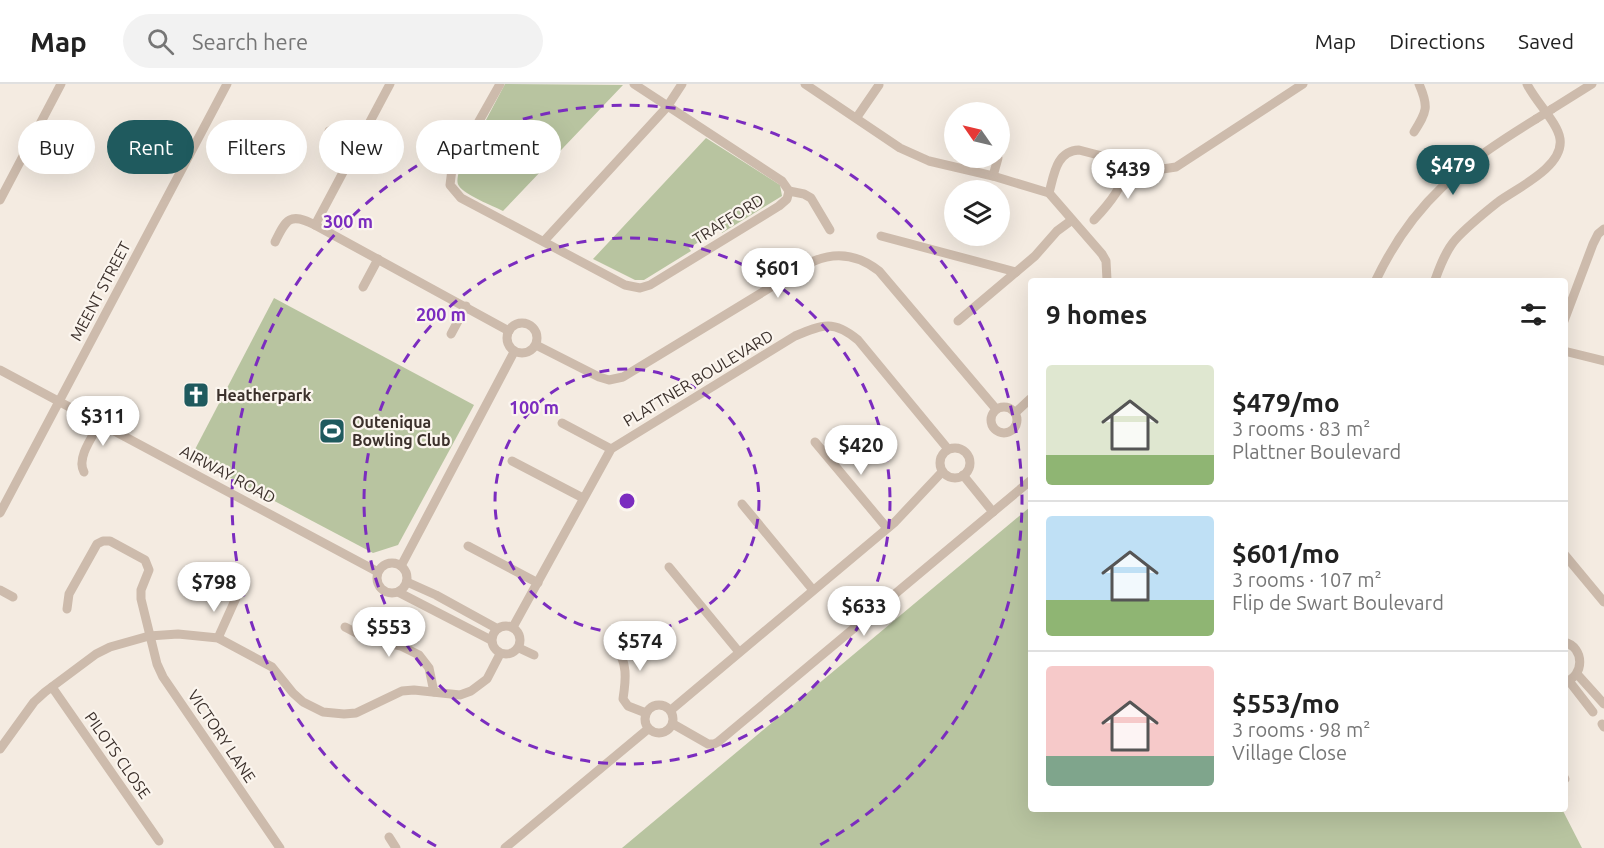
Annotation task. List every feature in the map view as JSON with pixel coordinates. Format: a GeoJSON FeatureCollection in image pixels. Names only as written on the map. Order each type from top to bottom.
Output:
{"type":"FeatureCollection","features":[{"type":"Feature","properties":{"kind":"street"},"geometry":{"type":"LineString","coordinates":[[0,200],[61,84]]}},
{"type":"Feature","properties":{"kind":"street","name":"MEENT STREET"},"geometry":{"type":"LineString","coordinates":[[0,513],[227,84]]}},
{"type":"Feature","properties":{"kind":"street"},"geometry":{"type":"LineString","coordinates":[[371,120],[390,84]]}},
{"type":"Feature","properties":{"kind":"street","name":"TRAFFORD"},"geometry":{"type":"LineString","coordinates":[[501,84],[452,170],[450,185],[461,198],[625,285],[640,288],[650,285],[779,206],[787,199],[789,191],[782,181],[634,84]]}},
{"type":"Feature","properties":{"kind":"street"},"geometry":{"type":"LineString","coordinates":[[544,241],[667,107],[682,84]]}},
{"type":"Feature","properties":{"kind":"street"},"geometry":{"type":"LineString","coordinates":[[805,84],[900,148],[922,158],[1049,193],[1102,254],[1106,261],[1107,278]]}},
{"type":"Feature","properties":{"kind":"street"},"geometry":{"type":"LineString","coordinates":[[1049,193],[1059,160],[1064,154],[1079,150],[1156,170],[1176,167],[1303,84]]}},
{"type":"Feature","properties":{"kind":"street"},"geometry":{"type":"LineString","coordinates":[[1414,132],[1426,110],[1426,103],[1419,84]]}},
{"type":"Feature","properties":{"kind":"street"},"geometry":{"type":"LineString","coordinates":[[1436,278],[1440,265],[1454,242],[1474,221],[1542,172],[1561,148],[1559,134],[1554,124],[1534,99],[1527,84]]}},
{"type":"Feature","properties":{"kind":"street"},"geometry":{"type":"LineString","coordinates":[[1377,278],[1407,225],[1430,198],[1463,168],[1492,146],[1592,84]]}},
{"type":"Feature","properties":{"kind":"street"},"geometry":{"type":"LineString","coordinates":[[857,117],[879,85]]}},
{"type":"Feature","properties":{"kind":"street"},"geometry":{"type":"LineString","coordinates":[[1094,220],[1119,189],[1124,180],[1127,163]]}},
{"type":"Feature","properties":{"kind":"street"},"geometry":{"type":"LineString","coordinates":[[993,176],[995,168]]}},
{"type":"Feature","properties":{"kind":"street"},"geometry":{"type":"LineString","coordinates":[[315,225],[342,174]]}},
{"type":"Feature","properties":{"kind":"street"},"geometry":{"type":"LineString","coordinates":[[789,191],[804,194],[810,198],[830,230]]}},
{"type":"Feature","properties":{"kind":"street"},"geometry":{"type":"LineString","coordinates":[[275,242],[285,222],[292,218],[303,219],[509,331]]}},
{"type":"Feature","properties":{"kind":"street"},"geometry":{"type":"LineString","coordinates":[[958,321],[1035,256],[1057,231],[1072,220]]}},
{"type":"Feature","properties":{"kind":"street"},"geometry":{"type":"LineString","coordinates":[[1568,310],[1593,244],[1598,234],[1604,229]]}},
{"type":"Feature","properties":{"kind":"street"},"geometry":{"type":"LineString","coordinates":[[881,236],[1016,272]]}},
{"type":"Feature","properties":{"kind":"street"},"geometry":{"type":"LineString","coordinates":[[536,345],[599,377],[615,379],[814,261],[834,256],[855,257],[869,263],[879,271],[996,409]]}},
{"type":"Feature","properties":{"kind":"street"},"geometry":{"type":"LineString","coordinates":[[363,287],[378,259]]}},
{"type":"Feature","properties":{"kind":"street"},"geometry":{"type":"LineString","coordinates":[[451,334],[466,306]]}},
{"type":"Feature","properties":{"kind":"street"},"geometry":{"type":"LineString","coordinates":[[514,351],[508,341],[509,331],[519,324],[528,325],[536,332],[536,345]]}},
{"type":"Feature","properties":{"kind":"street","name":"PLATTNER BOULEVARD"},"geometry":{"type":"LineString","coordinates":[[513,627],[611,449],[795,336],[823,326],[844,329],[858,340],[948,449]]}},
{"type":"Feature","properties":{"kind":"street"},"geometry":{"type":"LineString","coordinates":[[514,351],[525,352],[536,345]]}},
{"type":"Feature","properties":{"kind":"street"},"geometry":{"type":"LineString","coordinates":[[401,566],[514,351]]}},
{"type":"Feature","properties":{"kind":"street"},"geometry":{"type":"LineString","coordinates":[[1568,352],[1604,361]]}},
{"type":"Feature","properties":{"kind":"street","name":"AIRWAY ROAD"},"geometry":{"type":"LineString","coordinates":[[0,370],[378,572]]}},
{"type":"Feature","properties":{"kind":"street"},"geometry":{"type":"LineString","coordinates":[[1015,412],[1028,401]]}},
{"type":"Feature","properties":{"kind":"street"},"geometry":{"type":"LineString","coordinates":[[1004,407],[1015,412],[1017,425],[1011,432],[1002,434],[994,429],[991,421],[996,409],[1004,407]]}},
{"type":"Feature","properties":{"kind":"street"},"geometry":{"type":"LineString","coordinates":[[84,472],[81,465],[83,455],[100,423]]}},
{"type":"Feature","properties":{"kind":"street"},"geometry":{"type":"LineString","coordinates":[[562,423],[611,449]]}},
{"type":"Feature","properties":{"kind":"street"},"geometry":{"type":"LineString","coordinates":[[815,442],[887,528]]}},
{"type":"Feature","properties":{"kind":"street"},"geometry":{"type":"LineString","coordinates":[[960,448],[966,452],[970,464],[963,475],[952,478],[942,472],[939,462],[944,452],[948,449],[960,448]]}},
{"type":"Feature","properties":{"kind":"street"},"geometry":{"type":"LineString","coordinates":[[512,461],[583,498]]}},
{"type":"Feature","properties":{"kind":"street"},"geometry":{"type":"LineString","coordinates":[[671,710],[887,528],[942,472]]}},
{"type":"Feature","properties":{"kind":"street"},"geometry":{"type":"LineString","coordinates":[[963,475],[993,512]]}},
{"type":"Feature","properties":{"kind":"street"},"geometry":{"type":"LineString","coordinates":[[673,724],[708,744],[718,742],[1028,483]]}},
{"type":"Feature","properties":{"kind":"street"},"geometry":{"type":"LineString","coordinates":[[742,504],[813,590]]}},
{"type":"Feature","properties":{"kind":"street","name":"VICTORY LANE"},"geometry":{"type":"LineString","coordinates":[[68,609],[69,594],[97,544],[103,541],[110,542],[145,560],[148,565],[148,576],[141,590],[141,599],[149,636],[163,677],[280,848]]}},
{"type":"Feature","properties":{"kind":"street"},"geometry":{"type":"LineString","coordinates":[[468,546],[538,583]]}},
{"type":"Feature","properties":{"kind":"street"},"geometry":{"type":"LineString","coordinates":[[1568,559],[1604,602]]}},
{"type":"Feature","properties":{"kind":"street"},"geometry":{"type":"LineString","coordinates":[[390,563],[401,566],[406,573],[407,582],[398,592],[391,594],[384,592],[379,586],[378,572],[390,563]]}},
{"type":"Feature","properties":{"kind":"street"},"geometry":{"type":"LineString","coordinates":[[669,567],[739,652]]}},
{"type":"Feature","properties":{"kind":"street"},"geometry":{"type":"LineString","coordinates":[[407,582],[496,628],[513,627],[520,636],[519,648]]}},
{"type":"Feature","properties":{"kind":"street"},"geometry":{"type":"LineString","coordinates":[[0,590],[13,597]]}},
{"type":"Feature","properties":{"kind":"street"},"geometry":{"type":"LineString","coordinates":[[398,592],[492,640]]}},
{"type":"Feature","properties":{"kind":"street"},"geometry":{"type":"LineString","coordinates":[[218,638],[236,598]]}},
{"type":"Feature","properties":{"kind":"street"},"geometry":{"type":"LineString","coordinates":[[345,627],[366,638],[400,646],[419,655],[429,668],[434,692]]}},
{"type":"Feature","properties":{"kind":"street"},"geometry":{"type":"LineString","coordinates":[[496,628],[492,640],[493,647],[500,654],[509,655],[519,648]]}},
{"type":"Feature","properties":{"kind":"street"},"geometry":{"type":"LineString","coordinates":[[0,749],[34,702],[52,687],[96,654],[110,647],[149,636],[178,634],[218,638],[272,667],[298,698],[312,708],[323,712],[344,714],[356,712],[402,691],[414,690],[460,695],[480,686],[487,679],[500,654]]}},
{"type":"Feature","properties":{"kind":"street"},"geometry":{"type":"LineString","coordinates":[[1568,644],[1576,649],[1580,657],[1577,674],[1568,681]]}},
{"type":"Feature","properties":{"kind":"street"},"geometry":{"type":"LineString","coordinates":[[615,645],[626,672],[623,699],[628,706],[646,713]]}},
{"type":"Feature","properties":{"kind":"street"},"geometry":{"type":"LineString","coordinates":[[519,648],[534,655]]}},
{"type":"Feature","properties":{"kind":"street"},"geometry":{"type":"LineString","coordinates":[[1577,674],[1604,704]]}},
{"type":"Feature","properties":{"kind":"street"},"geometry":{"type":"LineString","coordinates":[[1568,683],[1593,712]]}},
{"type":"Feature","properties":{"kind":"street","name":"PILOTS CLOSE"},"geometry":{"type":"LineString","coordinates":[[52,687],[159,841]]}},
{"type":"Feature","properties":{"kind":"street"},"geometry":{"type":"LineString","coordinates":[[1584,701],[1594,692]]}},
{"type":"Feature","properties":{"kind":"street"},"geometry":{"type":"LineString","coordinates":[[663,705],[671,710],[673,724],[664,733],[656,734],[648,729],[645,721],[646,713],[653,706],[663,705]]}},
{"type":"Feature","properties":{"kind":"street"},"geometry":{"type":"LineString","coordinates":[[505,848],[648,729]]}},
{"type":"Feature","properties":{"kind":"street"},"geometry":{"type":"LineString","coordinates":[[389,837],[396,848]]}},
{"type":"Feature","properties":{"kind":"green space"},"geometry":{"type":"Polygon","coordinates":[[[505,84],[623,85],[561,150],[561,120],[486,120],[505,84]]]}},
{"type":"Feature","properties":{"kind":"green space"},"geometry":{"type":"Polygon","coordinates":[[[706,138],[780,185],[782,196],[722,233],[720,229],[689,248],[691,251],[644,280],[635,280],[593,259],[706,138]]]}},
{"type":"Feature","properties":{"kind":"green space"},"geometry":{"type":"Polygon","coordinates":[[[458,174],[538,174],[503,211],[467,193],[457,181],[458,174]]]}},
{"type":"Feature","properties":{"kind":"green space","name":"Outeniqua Bowling Club"},"geometry":{"type":"Polygon","coordinates":[[[274,298],[474,405],[398,545],[373,553],[191,457],[274,298]]]}},
{"type":"Feature","properties":{"kind":"green space"},"geometry":{"type":"Polygon","coordinates":[[[1028,509],[1028,812],[1564,812],[1582,848],[622,848],[1028,509]]]}},
{"type":"Feature","properties":{"kind":"place","name":"Heatherpark"},"geometry":{"type":"Point","coordinates":[196,395]}},
{"type":"Feature","properties":{"kind":"place","name":"Outeniqua Bowling Club"},"geometry":{"type":"Point","coordinates":[332,431]}}]}
